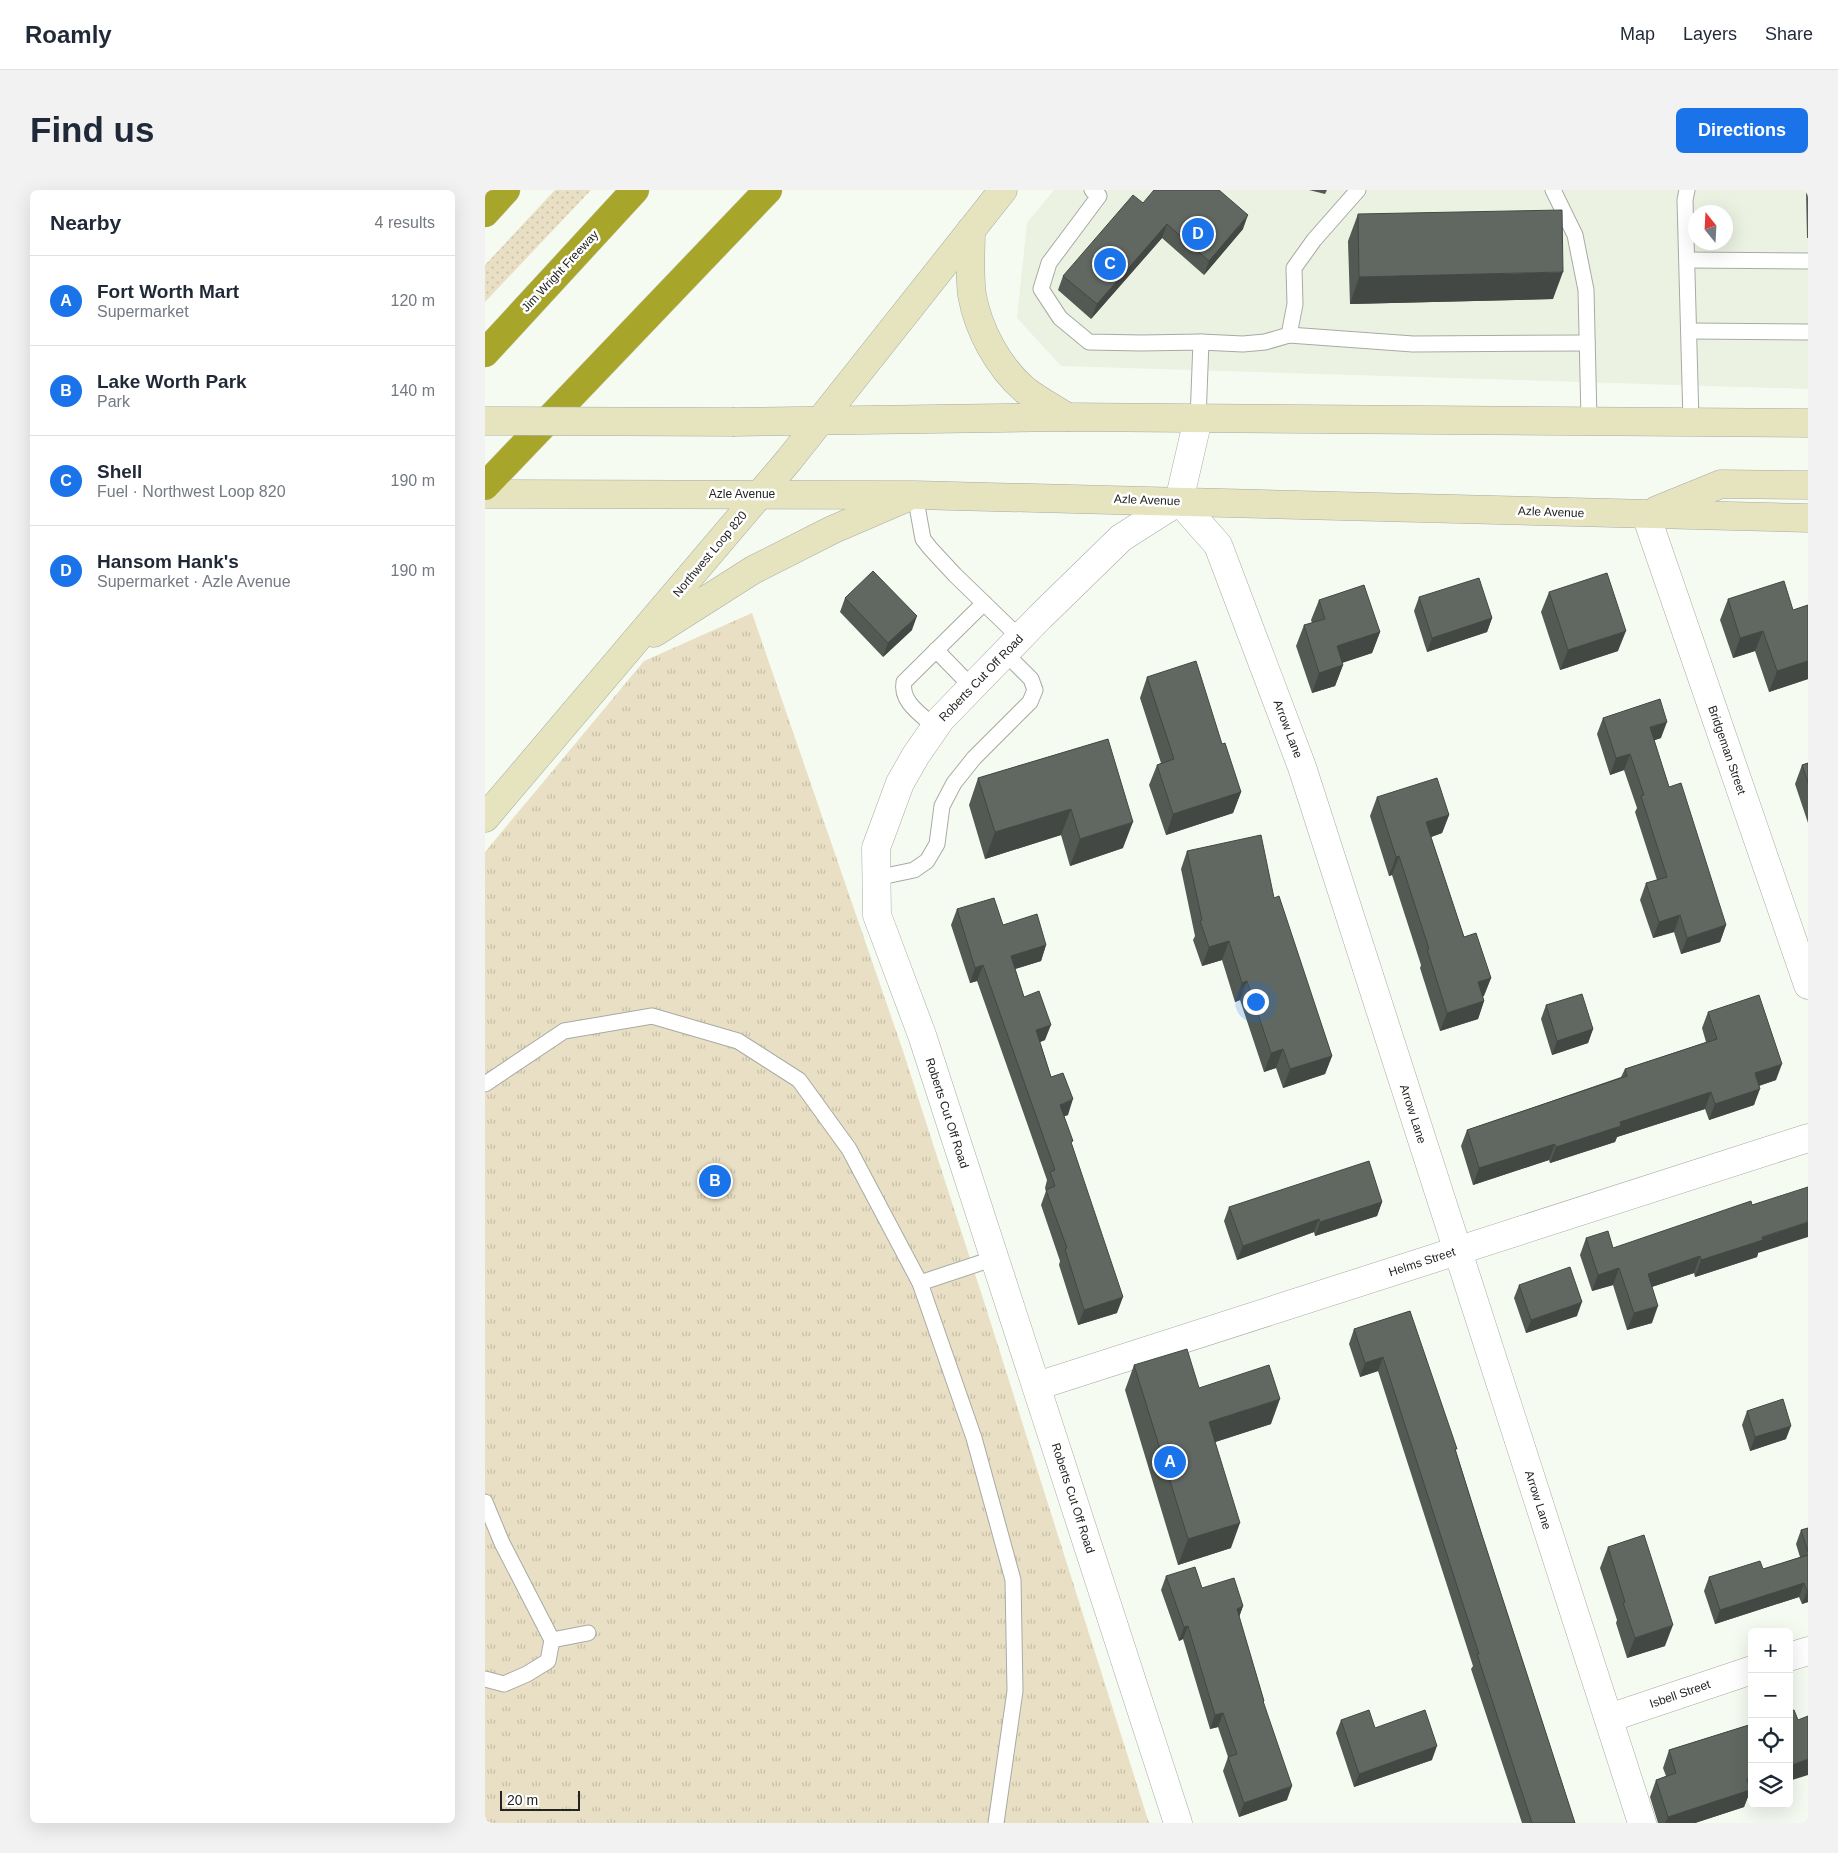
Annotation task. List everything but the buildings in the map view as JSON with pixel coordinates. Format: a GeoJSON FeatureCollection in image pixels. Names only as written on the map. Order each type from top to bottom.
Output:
{"type":"FeatureCollection","features":[{"type":"Feature","properties":{"kind":"highway"},"geometry":{"type":"LineString","coordinates":[[485,213],[506,190]]}},
{"type":"Feature","properties":{"kind":"highway","name":"Jim Wright Freeway"},"geometry":{"type":"LineString","coordinates":[[485,353],[635,190]]}},
{"type":"Feature","properties":{"kind":"highway"},"geometry":{"type":"LineString","coordinates":[[485,486],[767,190]]}},
{"type":"Feature","properties":{"kind":"main road","name":"Northwest Loop 820"},"geometry":{"type":"LineString","coordinates":[[485,818],[761,494],[1003,190]]}},
{"type":"Feature","properties":{"kind":"main road"},"geometry":{"type":"LineString","coordinates":[[971,230],[973,295],[987,340],[1005,369],[1025,390],[1067,417]]}},
{"type":"Feature","properties":{"kind":"main road"},"geometry":{"type":"LineString","coordinates":[[485,421],[735,422],[1067,417],[1808,423]]}},
{"type":"Feature","properties":{"kind":"main road"},"geometry":{"type":"LineString","coordinates":[[1647,514],[1721,484],[1808,485]]}},
{"type":"Feature","properties":{"kind":"main road","name":"Azle Avenue"},"geometry":{"type":"LineString","coordinates":[[485,494],[915,495],[1808,518]]}},
{"type":"Feature","properties":{"kind":"main road"},"geometry":{"type":"LineString","coordinates":[[628,651],[753,570],[832,530],[915,495]]}},
{"type":"Feature","properties":{"kind":"street"},"geometry":{"type":"LineString","coordinates":[[1179,502],[1198,419]]}},
{"type":"Feature","properties":{"kind":"street","name":"Roberts Cut Off Road"},"geometry":{"type":"LineString","coordinates":[[1178,1823],[995,1258],[921,1035],[877,915],[876,848],[900,783],[915,755],[935,727],[1012,645],[1121,538],[1179,502]]}},
{"type":"Feature","properties":{"kind":"street","name":"Arrow Lane"},"geometry":{"type":"LineString","coordinates":[[1179,502],[1218,545],[1302,767],[1642,1823]]}},
{"type":"Feature","properties":{"kind":"street","name":"Bridgeman Street"},"geometry":{"type":"LineString","coordinates":[[1647,514],[1808,985]]}},
{"type":"Feature","properties":{"kind":"street","name":"Helms Street"},"geometry":{"type":"LineString","coordinates":[[1037,1386],[1808,1138]]}},
{"type":"Feature","properties":{"kind":"street"},"geometry":{"type":"LineString","coordinates":[[1793,1656],[1808,1651]]}},
{"type":"Feature","properties":{"kind":"street","name":"Isbell Street"},"geometry":{"type":"LineString","coordinates":[[1609,1718],[1748,1671]]}},
{"type":"Feature","properties":{"kind":"lane"},"geometry":{"type":"LineString","coordinates":[[1289,334],[1295,304],[1294,268],[1313,240],[1358,190]]}},
{"type":"Feature","properties":{"kind":"lane"},"geometry":{"type":"LineString","coordinates":[[1553,190],[1575,234],[1586,290],[1589,420]]}},
{"type":"Feature","properties":{"kind":"lane"},"geometry":{"type":"LineString","coordinates":[[1687,190],[1685,200],[1691,421]]}},
{"type":"Feature","properties":{"kind":"lane"},"geometry":{"type":"LineString","coordinates":[[1099,192],[1049,263],[1041,289],[1060,318],[1089,342],[1243,344],[1265,342],[1289,334],[1413,344],[1587,343]]}},
{"type":"Feature","properties":{"kind":"lane"},"geometry":{"type":"LineString","coordinates":[[1687,260],[1808,261]]}},
{"type":"Feature","properties":{"kind":"lane"},"geometry":{"type":"LineString","coordinates":[[1689,331],[1808,332]]}},
{"type":"Feature","properties":{"kind":"lane"},"geometry":{"type":"LineString","coordinates":[[1198,419],[1201,342]]}},
{"type":"Feature","properties":{"kind":"lane"},"geometry":{"type":"LineString","coordinates":[[876,878],[914,870],[927,861],[937,844],[942,806],[954,783],[974,758],[1030,702],[1035,690],[1012,645],[984,603],[923,539],[915,495]]}},
{"type":"Feature","properties":{"kind":"lane"},"geometry":{"type":"LineString","coordinates":[[935,727],[908,702],[902,690],[903,682],[984,603]]}},
{"type":"Feature","properties":{"kind":"lane"},"geometry":{"type":"LineString","coordinates":[[936,650],[972,687]]}},
{"type":"Feature","properties":{"kind":"lane"},"geometry":{"type":"LineString","coordinates":[[485,1084],[564,1031],[653,1016],[738,1041],[799,1080],[849,1149],[920,1283],[975,1438],[1013,1580],[1015,1690],[996,1823]]}},
{"type":"Feature","properties":{"kind":"lane"},"geometry":{"type":"LineString","coordinates":[[920,1283],[995,1258]]}},
{"type":"Feature","properties":{"kind":"lane"},"geometry":{"type":"LineString","coordinates":[[485,1502],[503,1543],[552,1640],[548,1662],[527,1674],[503,1684],[485,1679]]}},
{"type":"Feature","properties":{"kind":"lane"},"geometry":{"type":"LineString","coordinates":[[552,1640],[588,1633]]}},
{"type":"Feature","properties":{"kind":"shaded area"},"geometry":{"type":"Polygon","coordinates":[[[1054,190],[1808,190],[1808,389],[1061,366],[1017,318],[1027,223],[1054,190]]]}},
{"type":"Feature","properties":{"kind":"green space"},"geometry":{"type":"Polygon","coordinates":[[[555,190],[591,190],[485,302],[485,265],[555,190]]]}},
{"type":"Feature","properties":{"kind":"green space"},"geometry":{"type":"Polygon","coordinates":[[[752,613],[903,1051],[1149,1823],[485,1823],[485,852],[644,661],[752,613]]]}},
{"type":"Feature","properties":{"kind":"place","name":"Hansom Hank's"},"geometry":{"type":"Point","coordinates":[1198,234]}},
{"type":"Feature","properties":{"kind":"place","name":"Shell"},"geometry":{"type":"Point","coordinates":[1110,264]}},
{"type":"Feature","properties":{"kind":"place","name":"Lake Worth Park"},"geometry":{"type":"Point","coordinates":[715,1181]}},
{"type":"Feature","properties":{"kind":"place","name":"Fort Worth Mart"},"geometry":{"type":"Point","coordinates":[1170,1462]}}]}
